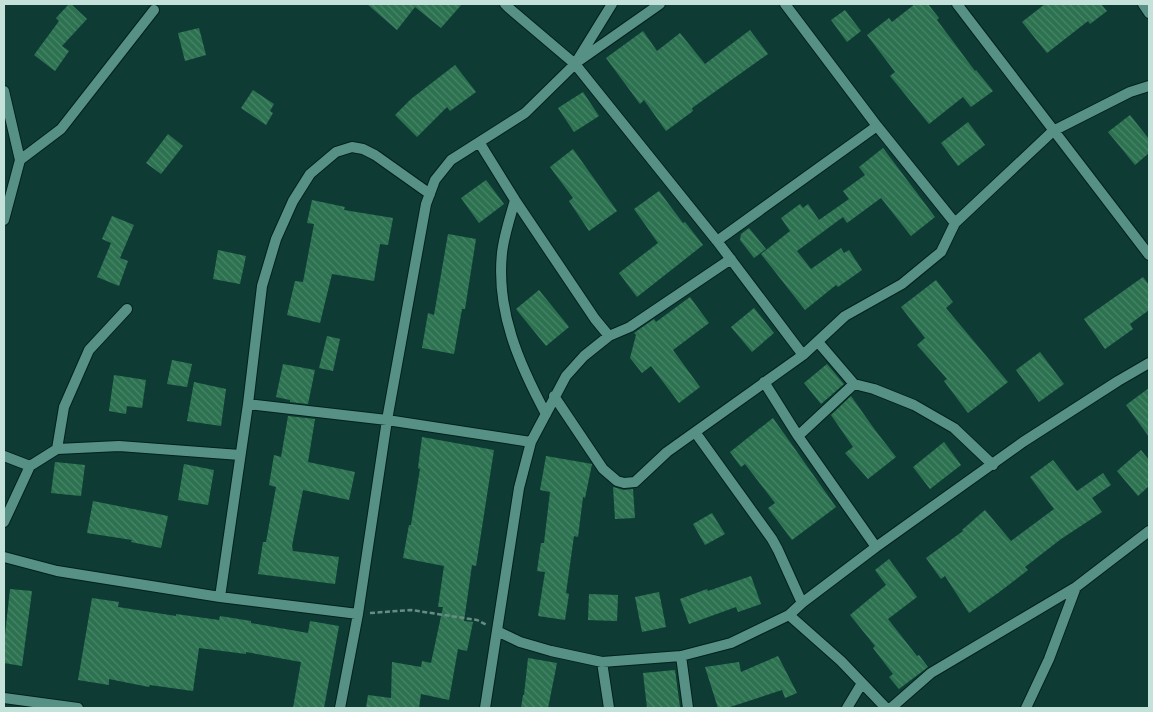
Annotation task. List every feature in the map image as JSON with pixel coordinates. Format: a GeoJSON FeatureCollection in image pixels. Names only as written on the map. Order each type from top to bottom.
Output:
{"type":"FeatureCollection","features":[{"type":"Feature","properties":{"kind":"street"},"geometry":{"type":"LineString","coordinates":[[505,4],[575,64],[717,241],[803,355]]}},
{"type":"Feature","properties":{"kind":"street"},"geometry":{"type":"LineString","coordinates":[[575,64],[612,4]]}},
{"type":"Feature","properties":{"kind":"street"},"geometry":{"type":"LineString","coordinates":[[340,708],[358,614],[387,420],[426,204],[435,180],[451,160],[524,113],[575,64],[660,4]]}},
{"type":"Feature","properties":{"kind":"street"},"geometry":{"type":"LineString","coordinates":[[785,4],[877,126],[956,223]]}},
{"type":"Feature","properties":{"kind":"street"},"geometry":{"type":"LineString","coordinates":[[957,4],[1149,255]]}},
{"type":"Feature","properties":{"kind":"street"},"geometry":{"type":"LineString","coordinates":[[1143,4],[1149,13]]}},
{"type":"Feature","properties":{"kind":"street"},"geometry":{"type":"LineString","coordinates":[[20,160],[61,129],[154,10]]}},
{"type":"Feature","properties":{"kind":"street"},"geometry":{"type":"LineString","coordinates":[[554,396],[603,469],[617,481],[624,483],[635,482],[667,452],[803,355],[845,316],[902,284],[941,252],[956,223],[1053,131],[1130,92],[1149,86]]}},
{"type":"Feature","properties":{"kind":"street"},"geometry":{"type":"LineString","coordinates":[[4,92],[20,160],[4,220]]}},
{"type":"Feature","properties":{"kind":"street"},"geometry":{"type":"LineString","coordinates":[[717,241],[877,126]]}},
{"type":"Feature","properties":{"kind":"street"},"geometry":{"type":"LineString","coordinates":[[479,142],[515,200],[595,319],[609,336]]}},
{"type":"Feature","properties":{"kind":"street"},"geometry":{"type":"LineString","coordinates":[[220,597],[248,404],[262,286],[276,239],[292,201],[310,174],[336,152],[352,147],[363,149],[375,155],[430,194]]}},
{"type":"Feature","properties":{"kind":"street"},"geometry":{"type":"LineString","coordinates":[[515,200],[502,252],[502,292],[507,324],[523,371],[546,414]]}},
{"type":"Feature","properties":{"kind":"street"},"geometry":{"type":"LineString","coordinates":[[485,708],[519,488],[531,442],[554,396],[566,376],[578,362],[609,336],[630,327],[731,259]]}},
{"type":"Feature","properties":{"kind":"street"},"geometry":{"type":"LineString","coordinates":[[57,449],[64,407],[89,350],[126,309]]}},
{"type":"Feature","properties":{"kind":"street"},"geometry":{"type":"LineString","coordinates":[[818,342],[854,384],[906,402],[954,428],[993,465]]}},
{"type":"Feature","properties":{"kind":"street"},"geometry":{"type":"LineString","coordinates":[[497,631],[520,642],[602,662],[681,656],[731,643],[789,615],[876,547],[1023,442],[1149,363]]}},
{"type":"Feature","properties":{"kind":"street"},"geometry":{"type":"LineString","coordinates":[[764,382],[798,436],[876,547]]}},
{"type":"Feature","properties":{"kind":"street"},"geometry":{"type":"LineString","coordinates":[[798,436],[854,384]]}},
{"type":"Feature","properties":{"kind":"street"},"geometry":{"type":"LineString","coordinates":[[248,404],[387,420],[531,442]]}},
{"type":"Feature","properties":{"kind":"street"},"geometry":{"type":"LineString","coordinates":[[695,432],[772,539],[802,603]]}},
{"type":"Feature","properties":{"kind":"street"},"geometry":{"type":"LineString","coordinates":[[4,522],[30,466],[57,449],[119,446],[240,455]]}},
{"type":"Feature","properties":{"kind":"street"},"geometry":{"type":"LineString","coordinates":[[4,456],[30,466]]}},
{"type":"Feature","properties":{"kind":"street"},"geometry":{"type":"LineString","coordinates":[[891,708],[931,674],[1076,587],[1149,531]]}},
{"type":"Feature","properties":{"kind":"street"},"geometry":{"type":"LineString","coordinates":[[4,557],[57,571],[220,597],[358,614]]}},
{"type":"Feature","properties":{"kind":"street"},"geometry":{"type":"LineString","coordinates":[[1026,708],[1049,660],[1076,587]]}},
{"type":"Feature","properties":{"kind":"street"},"geometry":{"type":"LineString","coordinates":[[789,615],[841,661],[886,708]]}},
{"type":"Feature","properties":{"kind":"street"},"geometry":{"type":"LineString","coordinates":[[681,656],[688,708]]}},
{"type":"Feature","properties":{"kind":"street"},"geometry":{"type":"LineString","coordinates":[[602,662],[609,708]]}},
{"type":"Feature","properties":{"kind":"street"},"geometry":{"type":"LineString","coordinates":[[847,708],[862,683]]}},
{"type":"Feature","properties":{"kind":"street"},"geometry":{"type":"LineString","coordinates":[[4,698],[78,708]]}},
{"type":"Feature","properties":{"kind":"path"},"geometry":{"type":"LineString","coordinates":[[358,614],[411,610],[478,620],[497,631]]}},
{"type":"Feature","properties":{"kind":"building"},"geometry":{"type":"Polygon","coordinates":[[[69,4],[87,19],[62,46],[69,51],[55,71],[34,55],[59,21],[56,18],[69,4]]]}},
{"type":"Feature","properties":{"kind":"building"},"geometry":{"type":"Polygon","coordinates":[[[367,4],[462,4],[441,28],[415,7],[397,30],[367,4]]]}},
{"type":"Feature","properties":{"kind":"building"},"geometry":{"type":"Polygon","coordinates":[[[915,4],[928,4],[939,18],[937,20],[975,71],[993,91],[971,107],[963,97],[929,124],[890,76],[895,72],[867,35],[889,18],[892,22],[915,4]]]}},
{"type":"Feature","properties":{"kind":"building"},"geometry":{"type":"Polygon","coordinates":[[[1045,4],[1101,4],[1107,11],[1090,24],[1088,21],[1047,53],[1022,22],[1045,4]]]}},
{"type":"Feature","properties":{"kind":"building"},"geometry":{"type":"Polygon","coordinates":[[[845,10],[861,31],[847,42],[831,20],[845,10]]]}},
{"type":"Feature","properties":{"kind":"building"},"geometry":{"type":"Polygon","coordinates":[[[199,28],[206,55],[185,61],[178,33],[199,28]]]}},
{"type":"Feature","properties":{"kind":"building"},"geometry":{"type":"Polygon","coordinates":[[[750,30],[768,54],[692,108],[693,111],[666,131],[644,100],[640,104],[606,58],[643,31],[657,51],[680,33],[705,64],[750,30]]]}},
{"type":"Feature","properties":{"kind":"building"},"geometry":{"type":"Polygon","coordinates":[[[455,65],[476,92],[450,111],[447,107],[417,137],[395,115],[411,99],[455,65]]]}},
{"type":"Feature","properties":{"kind":"building"},"geometry":{"type":"Polygon","coordinates":[[[253,90],[274,104],[270,111],[273,113],[266,125],[241,108],[253,90]]]}},
{"type":"Feature","properties":{"kind":"building"},"geometry":{"type":"Polygon","coordinates":[[[583,92],[599,116],[574,132],[558,108],[583,92]]]}},
{"type":"Feature","properties":{"kind":"building"},"geometry":{"type":"Polygon","coordinates":[[[1130,115],[1149,139],[1149,153],[1135,165],[1108,132],[1130,115]]]}},
{"type":"Feature","properties":{"kind":"building"},"geometry":{"type":"Polygon","coordinates":[[[968,122],[985,145],[958,166],[941,143],[968,122]]]}},
{"type":"Feature","properties":{"kind":"building"},"geometry":{"type":"Polygon","coordinates":[[[168,134],[183,146],[161,174],[146,163],[168,134]]]}},
{"type":"Feature","properties":{"kind":"building"},"geometry":{"type":"Polygon","coordinates":[[[883,148],[935,217],[911,236],[881,198],[847,223],[843,217],[797,251],[811,269],[841,248],[844,253],[849,250],[862,270],[838,287],[836,285],[805,310],[761,254],[790,231],[781,218],[800,204],[803,208],[808,204],[819,220],[849,199],[843,191],[865,175],[859,167],[883,148]]]}},
{"type":"Feature","properties":{"kind":"building"},"geometry":{"type":"Polygon","coordinates":[[[573,149],[617,211],[589,231],[569,201],[573,198],[550,167],[573,149]]]}},
{"type":"Feature","properties":{"kind":"building"},"geometry":{"type":"Polygon","coordinates":[[[486,180],[504,204],[479,223],[461,198],[486,180]]]}},
{"type":"Feature","properties":{"kind":"building"},"geometry":{"type":"Polygon","coordinates":[[[659,191],[683,223],[685,222],[703,245],[637,297],[619,273],[658,243],[634,209],[659,191]]]}},
{"type":"Feature","properties":{"kind":"building"},"geometry":{"type":"Polygon","coordinates":[[[312,200],[345,207],[344,210],[393,218],[388,245],[380,244],[374,281],[332,274],[320,323],[287,315],[295,281],[303,282],[314,224],[307,223],[312,200]]]}},
{"type":"Feature","properties":{"kind":"building"},"geometry":{"type":"Polygon","coordinates":[[[112,216],[134,225],[120,258],[128,261],[119,286],[97,277],[111,243],[102,239],[112,216]]]}},
{"type":"Feature","properties":{"kind":"building"},"geometry":{"type":"Polygon","coordinates":[[[749,228],[766,249],[754,258],[740,240],[741,234],[749,228]]]}},
{"type":"Feature","properties":{"kind":"building"},"geometry":{"type":"Polygon","coordinates":[[[448,234],[476,239],[465,309],[462,309],[454,354],[422,348],[428,313],[434,315],[448,234]]]}},
{"type":"Feature","properties":{"kind":"building"},"geometry":{"type":"Polygon","coordinates":[[[218,250],[246,256],[240,284],[213,279],[218,250]]]}},
{"type":"Feature","properties":{"kind":"building"},"geometry":{"type":"Polygon","coordinates":[[[1143,277],[1149,285],[1149,310],[1130,324],[1133,329],[1105,349],[1084,319],[1143,277]]]}},
{"type":"Feature","properties":{"kind":"building"},"geometry":{"type":"Polygon","coordinates":[[[936,280],[953,302],[946,308],[1008,382],[968,413],[944,381],[947,379],[917,345],[925,338],[901,307],[936,280]]]}},
{"type":"Feature","properties":{"kind":"building"},"geometry":{"type":"Polygon","coordinates":[[[539,290],[569,327],[546,346],[516,309],[539,290]]]}},
{"type":"Feature","properties":{"kind":"building"},"geometry":{"type":"Polygon","coordinates":[[[690,297],[709,323],[673,350],[700,387],[679,403],[651,366],[642,373],[630,358],[636,335],[634,333],[654,319],[656,322],[690,297]]]}},
{"type":"Feature","properties":{"kind":"building"},"geometry":{"type":"Polygon","coordinates":[[[754,308],[774,333],[752,352],[731,327],[754,308]]]}},
{"type":"Feature","properties":{"kind":"building"},"geometry":{"type":"Polygon","coordinates":[[[327,336],[340,339],[333,371],[319,368],[327,336]]]}},
{"type":"Feature","properties":{"kind":"building"},"geometry":{"type":"Polygon","coordinates":[[[1040,352],[1064,384],[1039,402],[1016,370],[1040,352]]]}},
{"type":"Feature","properties":{"kind":"building"},"geometry":{"type":"Polygon","coordinates":[[[172,360],[192,364],[187,387],[167,384],[172,360]]]}},
{"type":"Feature","properties":{"kind":"building"},"geometry":{"type":"Polygon","coordinates":[[[283,364],[315,370],[308,404],[290,402],[290,400],[276,397],[283,364]]]}},
{"type":"Feature","properties":{"kind":"building"},"geometry":{"type":"Polygon","coordinates":[[[827,364],[844,384],[821,404],[804,383],[827,364]]]}},
{"type":"Feature","properties":{"kind":"building"},"geometry":{"type":"Polygon","coordinates":[[[114,375],[146,380],[142,408],[127,406],[126,414],[109,411],[114,375]]]}},
{"type":"Feature","properties":{"kind":"building"},"geometry":{"type":"Polygon","coordinates":[[[194,382],[226,389],[221,426],[187,421],[194,382]]]}},
{"type":"Feature","properties":{"kind":"building"},"geometry":{"type":"Polygon","coordinates":[[[1149,388],[1149,437],[1126,405],[1149,388]]]}},
{"type":"Feature","properties":{"kind":"building"},"geometry":{"type":"Polygon","coordinates":[[[851,396],[896,457],[868,479],[845,453],[853,447],[831,415],[851,396]]]}},
{"type":"Feature","properties":{"kind":"building"},"geometry":{"type":"Polygon","coordinates":[[[288,416],[315,419],[308,462],[355,472],[349,500],[303,490],[292,546],[293,551],[339,557],[335,584],[258,574],[263,542],[266,542],[276,487],[269,485],[274,455],[281,457],[288,416]]]}},
{"type":"Feature","properties":{"kind":"building"},"geometry":{"type":"Polygon","coordinates":[[[773,418],[836,507],[792,540],[768,508],[775,503],[745,464],[741,467],[730,452],[773,418]]]}},
{"type":"Feature","properties":{"kind":"building"},"geometry":{"type":"Polygon","coordinates":[[[422,437],[494,450],[476,566],[472,565],[464,621],[473,622],[467,651],[458,649],[449,700],[421,694],[419,708],[366,708],[368,695],[391,698],[392,662],[421,667],[422,661],[431,663],[443,607],[438,607],[444,566],[403,558],[409,525],[411,525],[420,469],[418,468],[422,437]]]}},
{"type":"Feature","properties":{"kind":"building"},"geometry":{"type":"Polygon","coordinates":[[[944,442],[961,465],[930,489],[913,467],[944,442]]]}},
{"type":"Feature","properties":{"kind":"building"},"geometry":{"type":"Polygon","coordinates":[[[1141,450],[1149,460],[1149,486],[1138,496],[1117,471],[1141,450]]]}},
{"type":"Feature","properties":{"kind":"building"},"geometry":{"type":"Polygon","coordinates":[[[546,456],[592,464],[585,498],[583,497],[578,537],[574,536],[566,593],[569,594],[565,620],[538,616],[545,572],[537,571],[541,543],[544,543],[550,492],[540,490],[546,456]]]}},
{"type":"Feature","properties":{"kind":"building"},"geometry":{"type":"Polygon","coordinates":[[[1053,460],[1077,491],[1103,473],[1111,485],[1092,498],[1102,512],[1061,539],[1025,567],[1028,570],[969,613],[945,576],[941,579],[926,558],[963,531],[985,510],[1011,541],[1054,509],[1030,477],[1053,460]]]}},
{"type":"Feature","properties":{"kind":"building"},"geometry":{"type":"Polygon","coordinates":[[[55,462],[85,465],[81,496],[51,493],[55,462]]]}},
{"type":"Feature","properties":{"kind":"building"},"geometry":{"type":"Polygon","coordinates":[[[184,464],[214,470],[208,505],[178,500],[184,464]]]}},
{"type":"Feature","properties":{"kind":"building"},"geometry":{"type":"Polygon","coordinates":[[[613,487],[624,490],[633,489],[635,518],[615,519],[613,487]]]}},
{"type":"Feature","properties":{"kind":"building"},"geometry":{"type":"Polygon","coordinates":[[[93,501],[168,516],[161,548],[131,542],[132,540],[87,533],[93,501]]]}},
{"type":"Feature","properties":{"kind":"building"},"geometry":{"type":"Polygon","coordinates":[[[712,513],[725,534],[705,545],[693,524],[712,513]]]}},
{"type":"Feature","properties":{"kind":"building"},"geometry":{"type":"Polygon","coordinates":[[[889,559],[917,597],[888,619],[928,667],[899,689],[889,677],[893,674],[873,648],[875,646],[850,615],[886,585],[875,570],[889,559]]]}},
{"type":"Feature","properties":{"kind":"building"},"geometry":{"type":"Polygon","coordinates":[[[751,576],[761,604],[738,612],[736,607],[689,624],[680,599],[751,576]]]}},
{"type":"Feature","properties":{"kind":"building"},"geometry":{"type":"Polygon","coordinates":[[[10,589],[32,591],[22,666],[4,663],[4,635],[10,589]]]}},
{"type":"Feature","properties":{"kind":"building"},"geometry":{"type":"Polygon","coordinates":[[[659,592],[666,627],[642,632],[635,597],[659,592]]]}},
{"type":"Feature","properties":{"kind":"building"},"geometry":{"type":"Polygon","coordinates":[[[589,594],[618,595],[617,621],[588,620],[589,594]]]}},
{"type":"Feature","properties":{"kind":"building"},"geometry":{"type":"Polygon","coordinates":[[[92,598],[119,602],[118,607],[176,616],[176,614],[219,620],[220,616],[308,633],[310,621],[339,626],[324,708],[293,708],[301,662],[246,652],[246,654],[199,648],[193,691],[150,685],[149,687],[109,679],[109,685],[78,680],[92,598]]]}},
{"type":"Feature","properties":{"kind":"building"},"geometry":{"type":"Polygon","coordinates":[[[778,656],[797,693],[785,698],[782,690],[727,708],[718,708],[705,667],[739,662],[741,672],[778,656]]]}},
{"type":"Feature","properties":{"kind":"building"},"geometry":{"type":"Polygon","coordinates":[[[528,658],[557,663],[548,708],[521,708],[528,658]]]}},
{"type":"Feature","properties":{"kind":"building"},"geometry":{"type":"Polygon","coordinates":[[[675,670],[680,707],[647,708],[643,673],[675,670]]]}}]}
